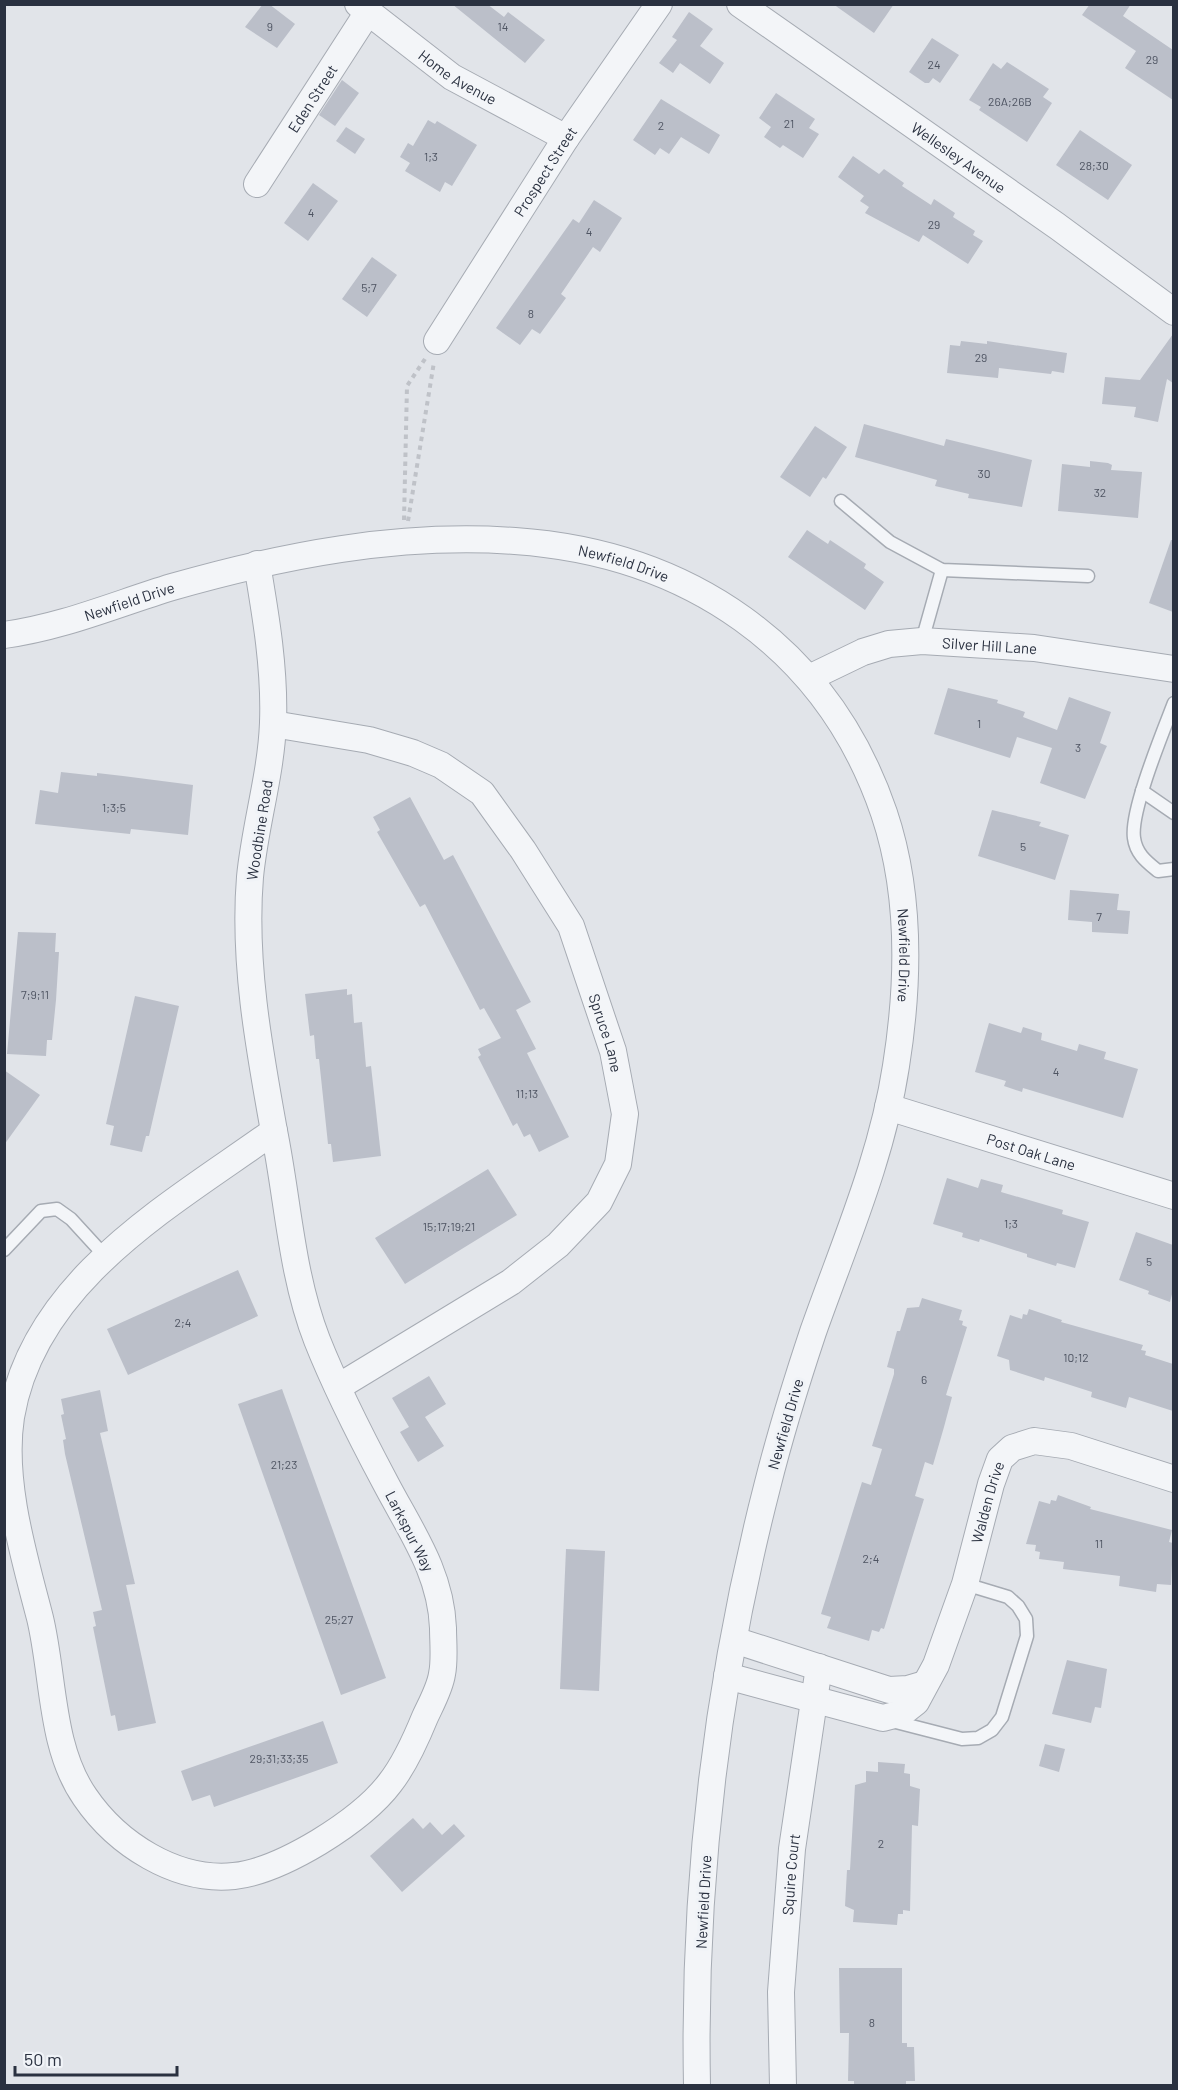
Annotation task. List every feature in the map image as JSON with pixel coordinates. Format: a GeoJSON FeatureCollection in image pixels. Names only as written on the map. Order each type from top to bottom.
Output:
{"type":"FeatureCollection","features":[{"type":"Feature","properties":{"kind":"street","name":"Prospect Street"},"geometry":{"type":"LineString","coordinates":[[437,341],[566,138],[659,4]]}},
{"type":"Feature","properties":{"kind":"street","name":"Wellesley Avenue"},"geometry":{"type":"LineString","coordinates":[[740,4],[1057,226],[1173,312]]}},
{"type":"Feature","properties":{"kind":"street","name":"Home Avenue"},"geometry":{"type":"LineString","coordinates":[[363,8],[452,76],[566,138]]}},
{"type":"Feature","properties":{"kind":"street","name":"Eden Street"},"geometry":{"type":"LineString","coordinates":[[257,184],[363,8]]}},
{"type":"Feature","properties":{"kind":"street","name":"Newfield Drive"},"geometry":{"type":"LineString","coordinates":[[4,635],[64,622],[157,592],[257,564],[346,548],[404,541],[512,541],[565,546],[607,554],[648,567],[686,584],[743,620],[809,678],[836,717],[870,779],[885,815],[894,855],[904,927],[904,979],[897,1065],[888,1107],[860,1206],[799,1374],[767,1485],[734,1640],[708,1819],[700,1926],[697,2085]]}},
{"type":"Feature","properties":{"kind":"street","name":"Woodbine Road"},"geometry":{"type":"LineString","coordinates":[[257,564],[272,671],[273,724],[250,876],[250,896],[253,987],[261,1057],[274,1131]]}},
{"type":"Feature","properties":{"kind":"street","name":"Silver Hill Lane"},"geometry":{"type":"LineString","coordinates":[[809,678],[863,652],[889,645],[922,641],[1034,648],[1173,669]]}},
{"type":"Feature","properties":{"kind":"street","name":"Spruce Lane"},"geometry":{"type":"LineString","coordinates":[[273,724],[369,740],[413,753],[441,765],[482,793],[523,850],[571,926],[613,1051],[625,1114],[618,1164],[599,1202],[558,1245],[511,1282],[338,1387]]}},
{"type":"Feature","properties":{"kind":"street","name":"Post Oak Lane"},"geometry":{"type":"LineString","coordinates":[[888,1107],[1173,1196]]}},
{"type":"Feature","properties":{"kind":"street","name":"Larkspur Way"},"geometry":{"type":"LineString","coordinates":[[274,1131],[286,1187],[294,1261],[316,1338],[385,1481],[424,1552],[437,1585],[443,1624],[442,1676],[419,1733],[390,1783],[347,1825],[292,1858],[236,1876],[198,1876],[154,1859],[116,1834],[83,1795],[58,1736],[49,1655],[8,1486],[11,1420],[25,1365],[62,1305],[104,1255],[274,1131]]}},
{"type":"Feature","properties":{"kind":"street","name":"Walden Drive"},"geometry":{"type":"LineString","coordinates":[[883,1718],[902,1713],[916,1702],[936,1665],[965,1584],[991,1484],[1000,1459],[1012,1448],[1034,1441],[1071,1446],[1173,1479]]}},
{"type":"Feature","properties":{"kind":"street"},"geometry":{"type":"LineString","coordinates":[[734,1640],[889,1689],[908,1689],[925,1684]]}},
{"type":"Feature","properties":{"kind":"street","name":"Squire Court"},"geometry":{"type":"LineString","coordinates":[[783,2085],[781,1992],[792,1849],[819,1667]]}},
{"type":"Feature","properties":{"kind":"street"},"geometry":{"type":"LineString","coordinates":[[727,1676],[883,1718]]}},
{"type":"Feature","properties":{"kind":"lane"},"geometry":{"type":"LineString","coordinates":[[841,501],[890,542],[942,570],[1088,576]]}},
{"type":"Feature","properties":{"kind":"lane"},"geometry":{"type":"LineString","coordinates":[[922,641],[942,570]]}},
{"type":"Feature","properties":{"kind":"lane"},"geometry":{"type":"LineString","coordinates":[[1173,703],[1142,791],[1133,837],[1141,857],[1158,872],[1173,869]]}},
{"type":"Feature","properties":{"kind":"lane"},"geometry":{"type":"LineString","coordinates":[[1142,791],[1173,813]]}},
{"type":"Feature","properties":{"kind":"lane"},"geometry":{"type":"LineString","coordinates":[[4,1250],[41,1211],[57,1209],[71,1219],[104,1255]]}},
{"type":"Feature","properties":{"kind":"lane"},"geometry":{"type":"LineString","coordinates":[[883,1718],[962,1739],[978,1738],[992,1730],[1002,1717],[1027,1636],[1026,1619],[1018,1606],[1008,1597],[965,1584]]}},
{"type":"Feature","properties":{"kind":"path"},"geometry":{"type":"LineString","coordinates":[[404,541],[437,341]]}},
{"type":"Feature","properties":{"kind":"path"},"geometry":{"type":"LineString","coordinates":[[404,541],[407,386],[437,341]]}},
{"type":"Feature","properties":{"kind":"building"},"geometry":{"type":"Polygon","coordinates":[[[263,4],[269,4],[295,24],[277,48],[245,27],[263,4]]]}},
{"type":"Feature","properties":{"kind":"building"},"geometry":{"type":"Polygon","coordinates":[[[452,4],[487,4],[504,17],[508,12],[545,40],[525,63],[452,4]]]}},
{"type":"Feature","properties":{"kind":"building"},"geometry":{"type":"Polygon","coordinates":[[[833,4],[894,4],[874,33],[833,4]]]}},
{"type":"Feature","properties":{"kind":"building"},"geometry":{"type":"Polygon","coordinates":[[[1090,4],[1131,4],[1123,16],[1173,50],[1173,100],[1125,68],[1136,51],[1082,15],[1090,4]]]}},
{"type":"Feature","properties":{"kind":"building"},"geometry":{"type":"Polygon","coordinates":[[[689,12],[713,29],[700,46],[724,63],[710,84],[680,63],[673,73],[659,63],[677,40],[672,37],[689,12]]]}},
{"type":"Feature","properties":{"kind":"building"},"geometry":{"type":"Polygon","coordinates":[[[932,38],[959,55],[940,83],[933,78],[929,83],[925,83],[909,72],[932,38]]]}},
{"type":"Feature","properties":{"kind":"building"},"geometry":{"type":"Polygon","coordinates":[[[1007,62],[1049,89],[1043,97],[1052,103],[1027,142],[979,110],[981,107],[969,100],[993,63],[1001,69],[1007,62]]]}},
{"type":"Feature","properties":{"kind":"building"},"geometry":{"type":"Polygon","coordinates":[[[342,80],[359,93],[335,126],[319,115],[342,80]]]}},
{"type":"Feature","properties":{"kind":"building"},"geometry":{"type":"Polygon","coordinates":[[[776,93],[815,119],[809,128],[819,134],[803,158],[783,145],[780,148],[764,137],[771,127],[759,118],[776,93]]]}},
{"type":"Feature","properties":{"kind":"building"},"geometry":{"type":"Polygon","coordinates":[[[661,99],[720,135],[709,154],[681,137],[669,154],[660,148],[655,155],[633,140],[661,99]]]}},
{"type":"Feature","properties":{"kind":"building"},"geometry":{"type":"Polygon","coordinates":[[[428,120],[435,124],[437,121],[477,145],[452,186],[445,182],[440,192],[405,171],[410,163],[400,157],[408,143],[413,146],[428,120]]]}},
{"type":"Feature","properties":{"kind":"building"},"geometry":{"type":"Polygon","coordinates":[[[346,127],[365,139],[355,154],[336,141],[346,127]]]}},
{"type":"Feature","properties":{"kind":"building"},"geometry":{"type":"Polygon","coordinates":[[[1080,130],[1132,165],[1108,200],[1056,165],[1080,130]]]}},
{"type":"Feature","properties":{"kind":"building"},"geometry":{"type":"Polygon","coordinates":[[[853,156],[879,174],[884,169],[904,183],[902,186],[931,205],[934,199],[955,213],[953,217],[975,231],[973,235],[983,241],[968,264],[923,235],[919,242],[865,213],[869,207],[860,201],[864,196],[838,177],[853,156]]]}},
{"type":"Feature","properties":{"kind":"building"},"geometry":{"type":"Polygon","coordinates":[[[313,183],[338,201],[308,241],[284,223],[313,183]]]}},
{"type":"Feature","properties":{"kind":"building"},"geometry":{"type":"Polygon","coordinates":[[[594,200],[622,218],[600,252],[593,247],[561,294],[566,298],[540,334],[532,329],[520,345],[496,328],[573,219],[579,223],[594,200]]]}},
{"type":"Feature","properties":{"kind":"building"},"geometry":{"type":"Polygon","coordinates":[[[372,257],[397,275],[367,317],[342,299],[372,257]]]}},
{"type":"Feature","properties":{"kind":"building"},"geometry":{"type":"Polygon","coordinates":[[[1173,334],[1173,383],[1167,379],[1158,422],[1134,417],[1136,407],[1102,404],[1105,377],[1140,380],[1173,334]]]}},
{"type":"Feature","properties":{"kind":"building"},"geometry":{"type":"Polygon","coordinates":[[[961,341],[987,344],[987,341],[1067,353],[1064,373],[1052,371],[1051,374],[999,368],[998,378],[947,373],[950,345],[960,346],[961,341]]]}},
{"type":"Feature","properties":{"kind":"building"},"geometry":{"type":"Polygon","coordinates":[[[864,424],[944,446],[946,439],[1032,460],[1022,507],[968,498],[969,494],[935,486],[937,480],[855,457],[864,424]]]}},
{"type":"Feature","properties":{"kind":"building"},"geometry":{"type":"Polygon","coordinates":[[[815,426],[847,447],[826,479],[823,477],[810,497],[780,477],[815,426]]]}},
{"type":"Feature","properties":{"kind":"building"},"geometry":{"type":"Polygon","coordinates":[[[1090,461],[1108,463],[1112,465],[1111,470],[1142,472],[1138,518],[1058,511],[1062,464],[1090,467],[1090,461]]]}},
{"type":"Feature","properties":{"kind":"building"},"geometry":{"type":"Polygon","coordinates":[[[807,530],[828,544],[830,540],[866,564],[864,568],[884,582],[865,610],[788,557],[807,530]]]}},
{"type":"Feature","properties":{"kind":"building"},"geometry":{"type":"Polygon","coordinates":[[[1171,540],[1173,540],[1173,612],[1149,603],[1171,540]]]}},
{"type":"Feature","properties":{"kind":"building"},"geometry":{"type":"Polygon","coordinates":[[[948,688],[998,700],[997,703],[1025,712],[1023,717],[1057,730],[1069,697],[1111,712],[1100,743],[1107,746],[1085,799],[1040,783],[1052,748],[1017,737],[1010,758],[934,734],[948,688]]]}},
{"type":"Feature","properties":{"kind":"building"},"geometry":{"type":"Polygon","coordinates":[[[61,772],[97,776],[97,773],[193,785],[188,835],[131,829],[130,834],[35,824],[40,790],[58,793],[61,772]]]}},
{"type":"Feature","properties":{"kind":"building"},"geometry":{"type":"Polygon","coordinates":[[[410,797],[444,860],[453,855],[531,1002],[516,1010],[536,1049],[527,1053],[569,1137],[539,1152],[530,1134],[524,1137],[517,1123],[513,1126],[478,1057],[481,1055],[478,1049],[501,1038],[484,1008],[480,1010],[425,904],[420,907],[377,832],[380,830],[373,817],[410,797]]]}},
{"type":"Feature","properties":{"kind":"building"},"geometry":{"type":"Polygon","coordinates":[[[992,810],[1041,822],[1039,826],[1069,835],[1055,880],[978,856],[992,810]]]}},
{"type":"Feature","properties":{"kind":"building"},"geometry":{"type":"Polygon","coordinates":[[[1070,890],[1119,894],[1117,910],[1130,911],[1128,934],[1092,932],[1092,922],[1068,920],[1070,890]]]}},
{"type":"Feature","properties":{"kind":"building"},"geometry":{"type":"Polygon","coordinates":[[[18,932],[56,933],[55,952],[59,952],[56,1000],[52,1040],[47,1040],[46,1056],[7,1054],[18,932]]]}},
{"type":"Feature","properties":{"kind":"building"},"geometry":{"type":"Polygon","coordinates":[[[347,989],[347,995],[352,994],[354,1023],[362,1022],[366,1067],[371,1066],[381,1156],[333,1162],[331,1144],[328,1144],[319,1059],[316,1059],[314,1035],[310,1036],[305,994],[347,989]]]}},
{"type":"Feature","properties":{"kind":"building"},"geometry":{"type":"Polygon","coordinates":[[[135,996],[179,1006],[149,1136],[146,1136],[142,1152],[110,1145],[114,1126],[106,1124],[135,996]]]}},
{"type":"Feature","properties":{"kind":"building"},"geometry":{"type":"Polygon","coordinates":[[[989,1023],[1021,1033],[1023,1027],[1042,1033],[1041,1040],[1077,1051],[1079,1044],[1106,1052],[1104,1059],[1138,1069],[1123,1118],[1023,1088],[1022,1092],[1004,1086],[1006,1081],[975,1072],[989,1023]]]}},
{"type":"Feature","properties":{"kind":"building"},"geometry":{"type":"Polygon","coordinates":[[[4,1070],[40,1095],[4,1145],[4,1070]]]}},
{"type":"Feature","properties":{"kind":"building"},"geometry":{"type":"Polygon","coordinates":[[[488,1169],[517,1215],[405,1284],[375,1238],[488,1169]]]}},
{"type":"Feature","properties":{"kind":"building"},"geometry":{"type":"Polygon","coordinates":[[[947,1178],[978,1188],[981,1179],[1003,1185],[1001,1192],[1063,1210],[1062,1214],[1089,1222],[1075,1268],[1057,1263],[1056,1266],[980,1239],[979,1242],[962,1237],[963,1233],[933,1224],[947,1178]]]}},
{"type":"Feature","properties":{"kind":"building"},"geometry":{"type":"Polygon","coordinates":[[[1136,1232],[1173,1245],[1173,1290],[1170,1302],[1119,1280],[1136,1232]]]}},
{"type":"Feature","properties":{"kind":"building"},"geometry":{"type":"Polygon","coordinates":[[[238,1270],[258,1316],[128,1375],[107,1329],[238,1270]]]}},
{"type":"Feature","properties":{"kind":"building"},"geometry":{"type":"Polygon","coordinates":[[[922,1298],[962,1310],[959,1320],[963,1321],[962,1325],[967,1327],[946,1395],[952,1397],[933,1465],[925,1462],[915,1496],[924,1499],[884,1629],[881,1628],[879,1632],[872,1630],[869,1641],[827,1628],[831,1617],[821,1614],[862,1482],[871,1485],[882,1449],[872,1446],[894,1374],[894,1369],[887,1367],[897,1331],[900,1331],[907,1308],[919,1307],[922,1298]]]}},
{"type":"Feature","properties":{"kind":"building"},"geometry":{"type":"Polygon","coordinates":[[[1029,1309],[1062,1320],[1061,1322],[1143,1345],[1141,1350],[1146,1351],[1145,1355],[1173,1364],[1173,1411],[1129,1397],[1126,1408],[1091,1397],[1092,1392],[1045,1377],[1044,1381],[1010,1370],[1009,1360],[997,1356],[1010,1315],[1022,1319],[1023,1314],[1027,1315],[1029,1309]]]}},
{"type":"Feature","properties":{"kind":"building"},"geometry":{"type":"Polygon","coordinates":[[[429,1376],[446,1404],[425,1417],[444,1446],[418,1462],[400,1432],[409,1427],[392,1398],[429,1376]]]}},
{"type":"Feature","properties":{"kind":"building"},"geometry":{"type":"Polygon","coordinates":[[[282,1389],[386,1678],[341,1695],[238,1404],[282,1389]]]}},
{"type":"Feature","properties":{"kind":"building"},"geometry":{"type":"Polygon","coordinates":[[[100,1390],[108,1431],[100,1433],[135,1584],[126,1585],[156,1723],[118,1731],[115,1715],[111,1716],[93,1627],[96,1626],[93,1612],[102,1610],[65,1454],[63,1440],[66,1439],[61,1415],[64,1414],[61,1399],[100,1390]]]}},
{"type":"Feature","properties":{"kind":"building"},"geometry":{"type":"Polygon","coordinates":[[[1058,1495],[1091,1507],[1090,1509],[1172,1530],[1169,1542],[1173,1543],[1171,1585],[1157,1584],[1156,1592],[1119,1586],[1120,1576],[1063,1569],[1064,1562],[1039,1559],[1040,1552],[1035,1551],[1036,1545],[1026,1544],[1039,1501],[1050,1504],[1051,1500],[1056,1501],[1058,1495]]]}},
{"type":"Feature","properties":{"kind":"building"},"geometry":{"type":"Polygon","coordinates":[[[566,1549],[605,1551],[599,1691],[560,1689],[566,1549]]]}},
{"type":"Feature","properties":{"kind":"building"},"geometry":{"type":"Polygon","coordinates":[[[1067,1660],[1107,1669],[1101,1708],[1095,1707],[1091,1723],[1052,1714],[1067,1660]]]}},
{"type":"Feature","properties":{"kind":"building"},"geometry":{"type":"Polygon","coordinates":[[[323,1721],[338,1763],[214,1807],[210,1795],[192,1801],[181,1771],[323,1721]]]}},
{"type":"Feature","properties":{"kind":"building"},"geometry":{"type":"Polygon","coordinates":[[[1045,1744],[1065,1749],[1059,1772],[1039,1766],[1045,1744]]]}},
{"type":"Feature","properties":{"kind":"building"},"geometry":{"type":"Polygon","coordinates":[[[878,1762],[905,1764],[904,1773],[910,1774],[910,1786],[920,1789],[918,1826],[912,1825],[910,1911],[903,1910],[903,1914],[898,1914],[897,1925],[853,1922],[854,1910],[845,1906],[847,1870],[850,1870],[855,1785],[866,1782],[866,1771],[878,1772],[878,1762]]]}},
{"type":"Feature","properties":{"kind":"building"},"geometry":{"type":"Polygon","coordinates":[[[413,1818],[423,1829],[430,1822],[442,1835],[454,1824],[465,1836],[402,1892],[370,1856],[413,1818]]]}},
{"type":"Feature","properties":{"kind":"building"},"geometry":{"type":"Polygon","coordinates":[[[839,1968],[902,1968],[902,2043],[907,2043],[907,2047],[914,2047],[915,2081],[906,2081],[906,2085],[854,2085],[854,2081],[848,2081],[849,2033],[840,2033],[839,1968]]]}}]}
